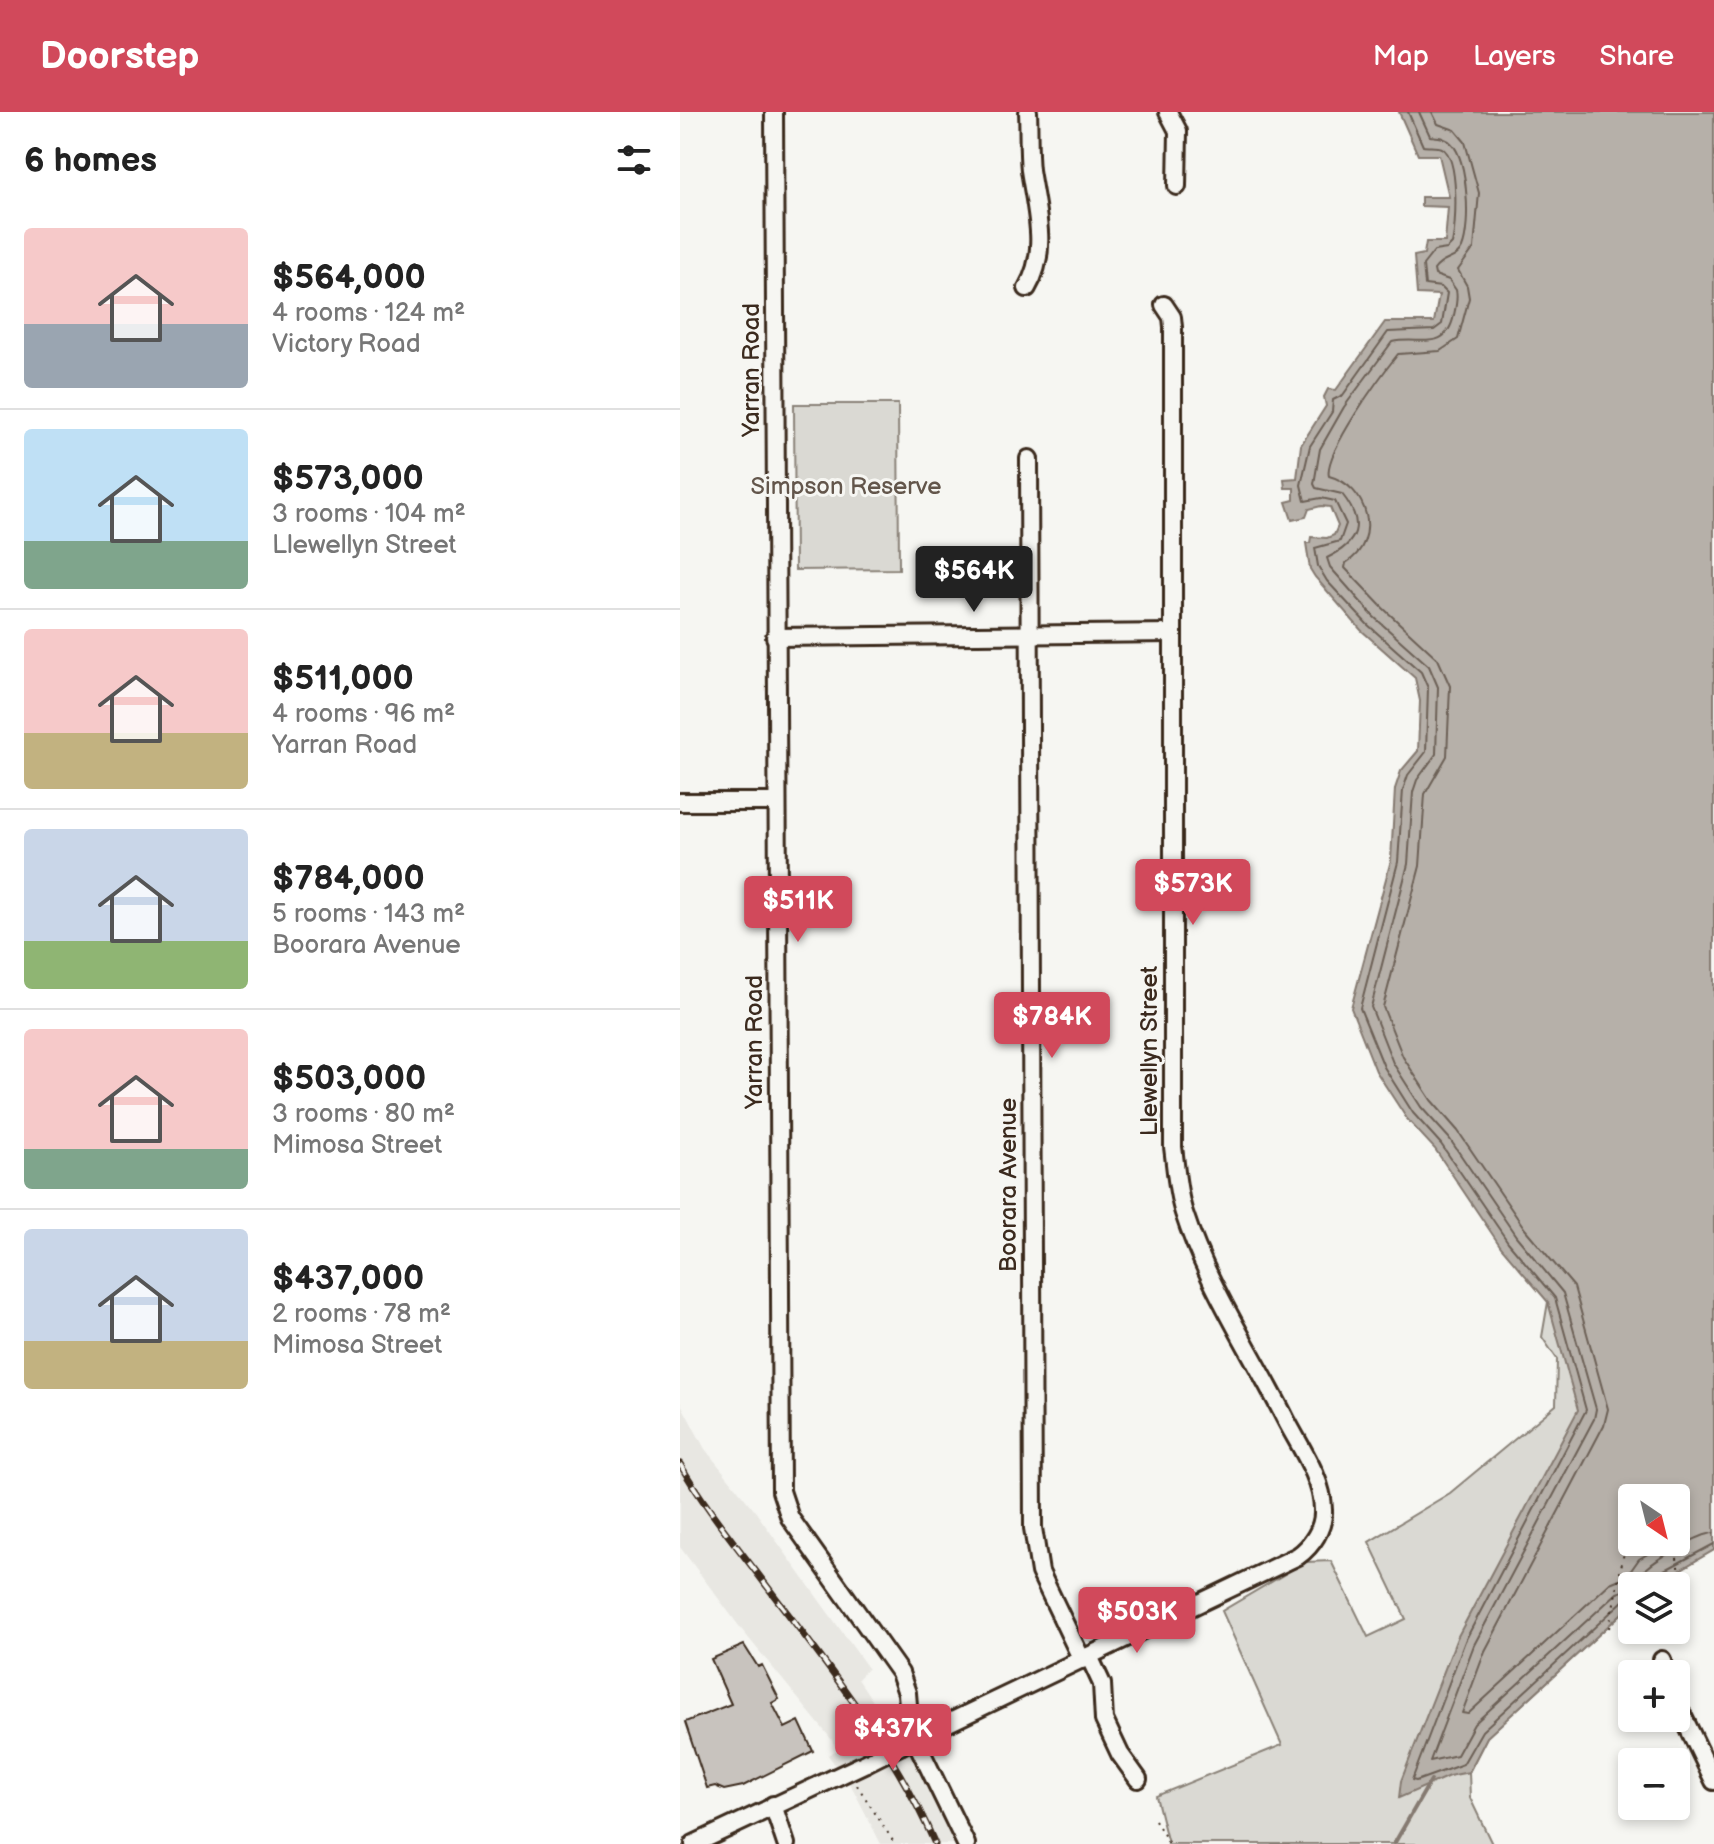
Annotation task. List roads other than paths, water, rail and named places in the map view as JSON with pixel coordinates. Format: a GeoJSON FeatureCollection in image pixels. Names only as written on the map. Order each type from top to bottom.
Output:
{"type":"FeatureCollection","features":[{"type":"Feature","properties":{"kind":"street","name":"Yarran Road"},"geometry":{"type":"LineString","coordinates":[[774,112],[781,1491],[790,1518],[900,1673],[907,1693],[909,1742]]}},
{"type":"Feature","properties":{"kind":"street"},"geometry":{"type":"LineString","coordinates":[[1027,288],[1038,265],[1039,211],[1030,170],[1028,112]]}},
{"type":"Feature","properties":{"kind":"street"},"geometry":{"type":"LineString","coordinates":[[1168,112],[1178,131],[1177,186]]}},
{"type":"Feature","properties":{"kind":"street","name":"Llewellyn Street"},"geometry":{"type":"LineString","coordinates":[[1086,1658],[1298,1556],[1312,1543],[1323,1509],[1321,1492],[1207,1269],[1183,1212],[1177,1183],[1173,1147],[1173,327],[1172,317],[1164,305]]}},
{"type":"Feature","properties":{"kind":"street","name":"Boorara Avenue"},"geometry":{"type":"LineString","coordinates":[[1029,459],[1033,1528],[1040,1572],[1102,1684],[1104,1720],[1120,1754],[1138,1779]]}},
{"type":"Feature","properties":{"kind":"street"},"geometry":{"type":"LineString","coordinates":[[775,637],[1173,633]]}},
{"type":"Feature","properties":{"kind":"street"},"geometry":{"type":"LineString","coordinates":[[680,802],[777,802]]}},
{"type":"Feature","properties":{"kind":"street"},"geometry":{"type":"LineString","coordinates":[[694,1844],[1086,1658]]}},
{"type":"Feature","properties":{"kind":"street"},"geometry":{"type":"LineString","coordinates":[[1690,1731],[1714,1781]]}},
{"type":"Feature","properties":{"kind":"street"},"geometry":{"type":"LineString","coordinates":[[909,1742],[966,1844]]}},
{"type":"Feature","properties":{"kind":"street"},"geometry":{"type":"LineString","coordinates":[[773,1805],[786,1844]]}},
{"type":"Feature","properties":{"kind":"water"},"geometry":{"type":"Polygon","coordinates":[[[1399,112],[1714,112],[1714,1550],[1676,1572],[1618,1572],[1618,1617],[1487,1737],[1469,1772],[1449,1776],[1399,1798],[1401,1781],[1457,1638],[1578,1410],[1548,1302],[1501,1247],[1435,1149],[1407,1119],[1376,1071],[1351,1008],[1391,860],[1395,789],[1401,771],[1418,751],[1420,701],[1415,678],[1361,630],[1310,569],[1306,543],[1310,543],[1311,537],[1334,535],[1338,526],[1330,507],[1309,509],[1306,517],[1292,520],[1286,502],[1294,500],[1294,488],[1285,488],[1284,479],[1297,478],[1301,445],[1326,406],[1324,397],[1328,389],[1336,390],[1385,322],[1434,322],[1439,295],[1417,294],[1414,256],[1424,254],[1426,242],[1445,242],[1448,207],[1421,206],[1421,197],[1449,197],[1439,155],[1418,155],[1399,112]]]}},
{"type":"Feature","properties":{"kind":"waterway"},"geometry":{"type":"LineString","coordinates":[[1394,1844],[1431,1780]]}},
{"type":"Feature","properties":{"kind":"railway"},"geometry":{"type":"LineString","coordinates":[[680,1464],[715,1518],[853,1701],[898,1771],[935,1844]]}},
{"type":"Feature","properties":{"kind":"park label","name":"Simpson Reserve"},"geometry":{"type":"Point","coordinates":[846,486]}}]}
